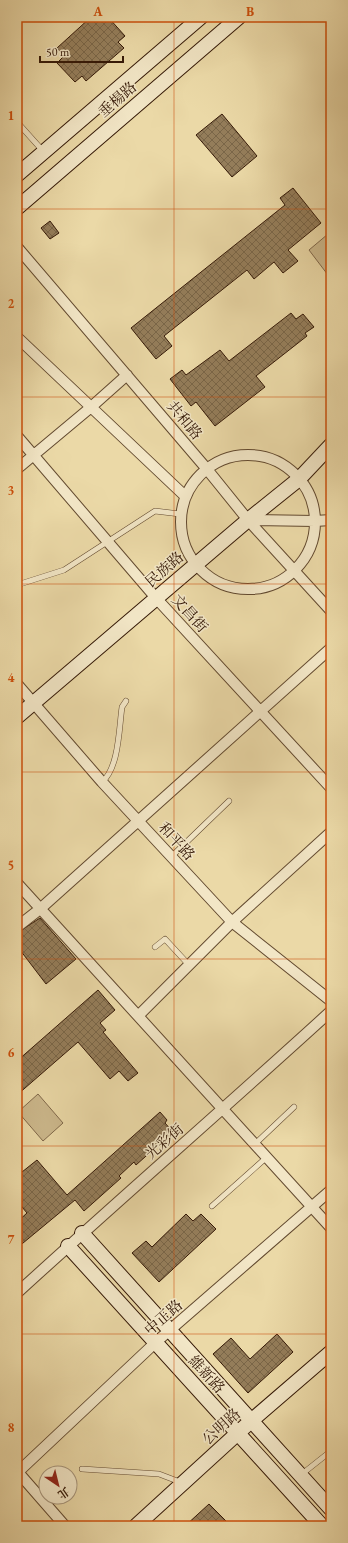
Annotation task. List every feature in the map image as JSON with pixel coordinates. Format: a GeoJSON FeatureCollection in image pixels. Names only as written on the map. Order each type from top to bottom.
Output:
{"type":"FeatureCollection","features":[{"type":"Feature","properties":{"kind":"street","name":"垂楊路"},"geometry":{"type":"LineString","coordinates":[[17,175],[201,17]]}},
{"type":"Feature","properties":{"kind":"street","name":"垂楊路"},"geometry":{"type":"LineString","coordinates":[[17,208],[239,17]]}},
{"type":"Feature","properties":{"kind":"street","name":"共和路"},"geometry":{"type":"LineString","coordinates":[[17,247],[206,468],[248,520],[331,611]]}},
{"type":"Feature","properties":{"kind":"street"},"geometry":{"type":"LineString","coordinates":[[17,337],[90,408],[185,496]]}},
{"type":"Feature","properties":{"kind":"street"},"geometry":{"type":"LineString","coordinates":[[17,469],[127,375]]}},
{"type":"Feature","properties":{"kind":"street","name":"文昌街"},"geometry":{"type":"LineString","coordinates":[[17,436],[156,598],[331,788]]}},
{"type":"Feature","properties":{"kind":"street","name":"民族路"},"geometry":{"type":"LineString","coordinates":[[17,717],[248,520],[299,479],[331,445]]}},
{"type":"Feature","properties":{"kind":"street"},"geometry":{"type":"LineString","coordinates":[[246,454],[267,457],[286,466],[299,479],[309,493],[314,507],[315,521],[313,540],[306,556],[294,570],[277,583],[257,589],[235,588],[215,581],[196,564],[187,552],[181,534],[180,514],[185,496],[194,480],[206,468],[225,458],[246,454]]}},
{"type":"Feature","properties":{"kind":"street"},"geometry":{"type":"LineString","coordinates":[[248,520],[331,520]]}},
{"type":"Feature","properties":{"kind":"street"},"geometry":{"type":"LineString","coordinates":[[17,927],[40,909],[331,648]]}},
{"type":"Feature","properties":{"kind":"street","name":"和平路"},"geometry":{"type":"LineString","coordinates":[[17,684],[102,782],[232,922],[331,1001]]}},
{"type":"Feature","properties":{"kind":"street"},"geometry":{"type":"LineString","coordinates":[[138,1016],[232,922],[331,832]]}},
{"type":"Feature","properties":{"kind":"street"},"geometry":{"type":"LineString","coordinates":[[17,883],[331,1228]]}},
{"type":"Feature","properties":{"kind":"street","name":"光彩街"},"geometry":{"type":"LineString","coordinates":[[17,1293],[82,1233],[223,1109],[331,1011]]}},
{"type":"Feature","properties":{"kind":"street","name":"中正路"},"geometry":{"type":"LineString","coordinates":[[18,1472],[155,1343],[331,1190]]}},
{"type":"Feature","properties":{"kind":"street","name":"維新路"},"geometry":{"type":"LineString","coordinates":[[82,1233],[299,1476],[331,1509]]}},
{"type":"Feature","properties":{"kind":"street","name":"維新路"},"geometry":{"type":"LineString","coordinates":[[68,1246],[322,1526]]}},
{"type":"Feature","properties":{"kind":"street","name":"公明路"},"geometry":{"type":"LineString","coordinates":[[136,1526],[251,1421],[331,1352]]}},
{"type":"Feature","properties":{"kind":"street"},"geometry":{"type":"LineString","coordinates":[[18,1472],[65,1526]]}},
{"type":"Feature","properties":{"kind":"lane"},"geometry":{"type":"LineString","coordinates":[[17,122],[44,152]]}},
{"type":"Feature","properties":{"kind":"lane"},"geometry":{"type":"LineString","coordinates":[[17,585],[64,570],[155,511],[180,514]]}},
{"type":"Feature","properties":{"kind":"lane"},"geometry":{"type":"LineString","coordinates":[[102,782],[108,777],[114,763],[122,707],[126,701]]}},
{"type":"Feature","properties":{"kind":"lane"},"geometry":{"type":"LineString","coordinates":[[171,857],[229,801]]}},
{"type":"Feature","properties":{"kind":"lane"},"geometry":{"type":"LineString","coordinates":[[155,947],[165,939],[189,965]]}},
{"type":"Feature","properties":{"kind":"lane"},"geometry":{"type":"LineString","coordinates":[[255,1144],[294,1107]]}},
{"type":"Feature","properties":{"kind":"lane"},"geometry":{"type":"LineString","coordinates":[[212,1206],[267,1157]]}},
{"type":"Feature","properties":{"kind":"lane"},"geometry":{"type":"LineString","coordinates":[[299,1476],[331,1451]]}},
{"type":"Feature","properties":{"kind":"lane"},"geometry":{"type":"LineString","coordinates":[[82,1469],[159,1474],[183,1484]]}},
{"type":"Feature","properties":{"kind":"shaded area"},"geometry":{"type":"Polygon","coordinates":[[[328,234],[331,238],[331,279],[309,250],[328,234]]]}},
{"type":"Feature","properties":{"kind":"shaded area"},"geometry":{"type":"Polygon","coordinates":[[[38,1094],[63,1123],[43,1141],[18,1112],[38,1094]]]}},
{"type":"Feature","properties":{"kind":"building"},"geometry":{"type":"Polygon","coordinates":[[[91,17],[96,17],[101,22],[108,17],[125,36],[118,42],[124,48],[86,81],[82,76],[75,82],[57,63],[64,56],[57,48],[91,17]]]}},
{"type":"Feature","properties":{"kind":"building"},"geometry":{"type":"Polygon","coordinates":[[[222,114],[257,156],[232,177],[196,135],[222,114]]]}},
{"type":"Feature","properties":{"kind":"building"},"geometry":{"type":"Polygon","coordinates":[[[293,188],[321,223],[288,250],[298,261],[283,273],[274,262],[254,279],[247,270],[164,336],[172,346],[156,359],[131,328],[285,205],[280,198],[293,188]]]}},
{"type":"Feature","properties":{"kind":"building"},"geometry":{"type":"Polygon","coordinates":[[[50,221],[59,233],[50,239],[41,228],[50,221]]]}},
{"type":"Feature","properties":{"kind":"building"},"geometry":{"type":"Polygon","coordinates":[[[291,313],[296,319],[303,314],[314,327],[305,333],[307,336],[256,376],[265,387],[215,426],[196,402],[191,406],[170,379],[182,370],[186,375],[220,350],[229,361],[291,313]]]}},
{"type":"Feature","properties":{"kind":"building"},"geometry":{"type":"Polygon","coordinates":[[[40,918],[76,959],[46,984],[17,946],[17,933],[40,918]]]}},
{"type":"Feature","properties":{"kind":"building"},"geometry":{"type":"Polygon","coordinates":[[[98,990],[115,1010],[100,1023],[106,1030],[103,1032],[138,1073],[128,1081],[119,1071],[110,1079],[78,1042],[17,1095],[17,1061],[98,990]]]}},
{"type":"Feature","properties":{"kind":"building"},"geometry":{"type":"Polygon","coordinates":[[[160,1112],[167,1120],[165,1123],[173,1132],[136,1165],[134,1162],[119,1176],[121,1178],[84,1211],[75,1200],[17,1248],[17,1222],[27,1213],[17,1201],[17,1176],[37,1160],[67,1195],[160,1112]]]}},
{"type":"Feature","properties":{"kind":"building"},"geometry":{"type":"Polygon","coordinates":[[[186,1214],[193,1221],[201,1214],[216,1229],[159,1282],[132,1253],[146,1241],[152,1247],[186,1214]]]}},
{"type":"Feature","properties":{"kind":"building"},"geometry":{"type":"Polygon","coordinates":[[[277,1334],[293,1352],[248,1393],[213,1354],[231,1338],[250,1359],[277,1334]]]}},
{"type":"Feature","properties":{"kind":"building"},"geometry":{"type":"Polygon","coordinates":[[[209,1504],[231,1526],[185,1526],[209,1504]]]}}]}
